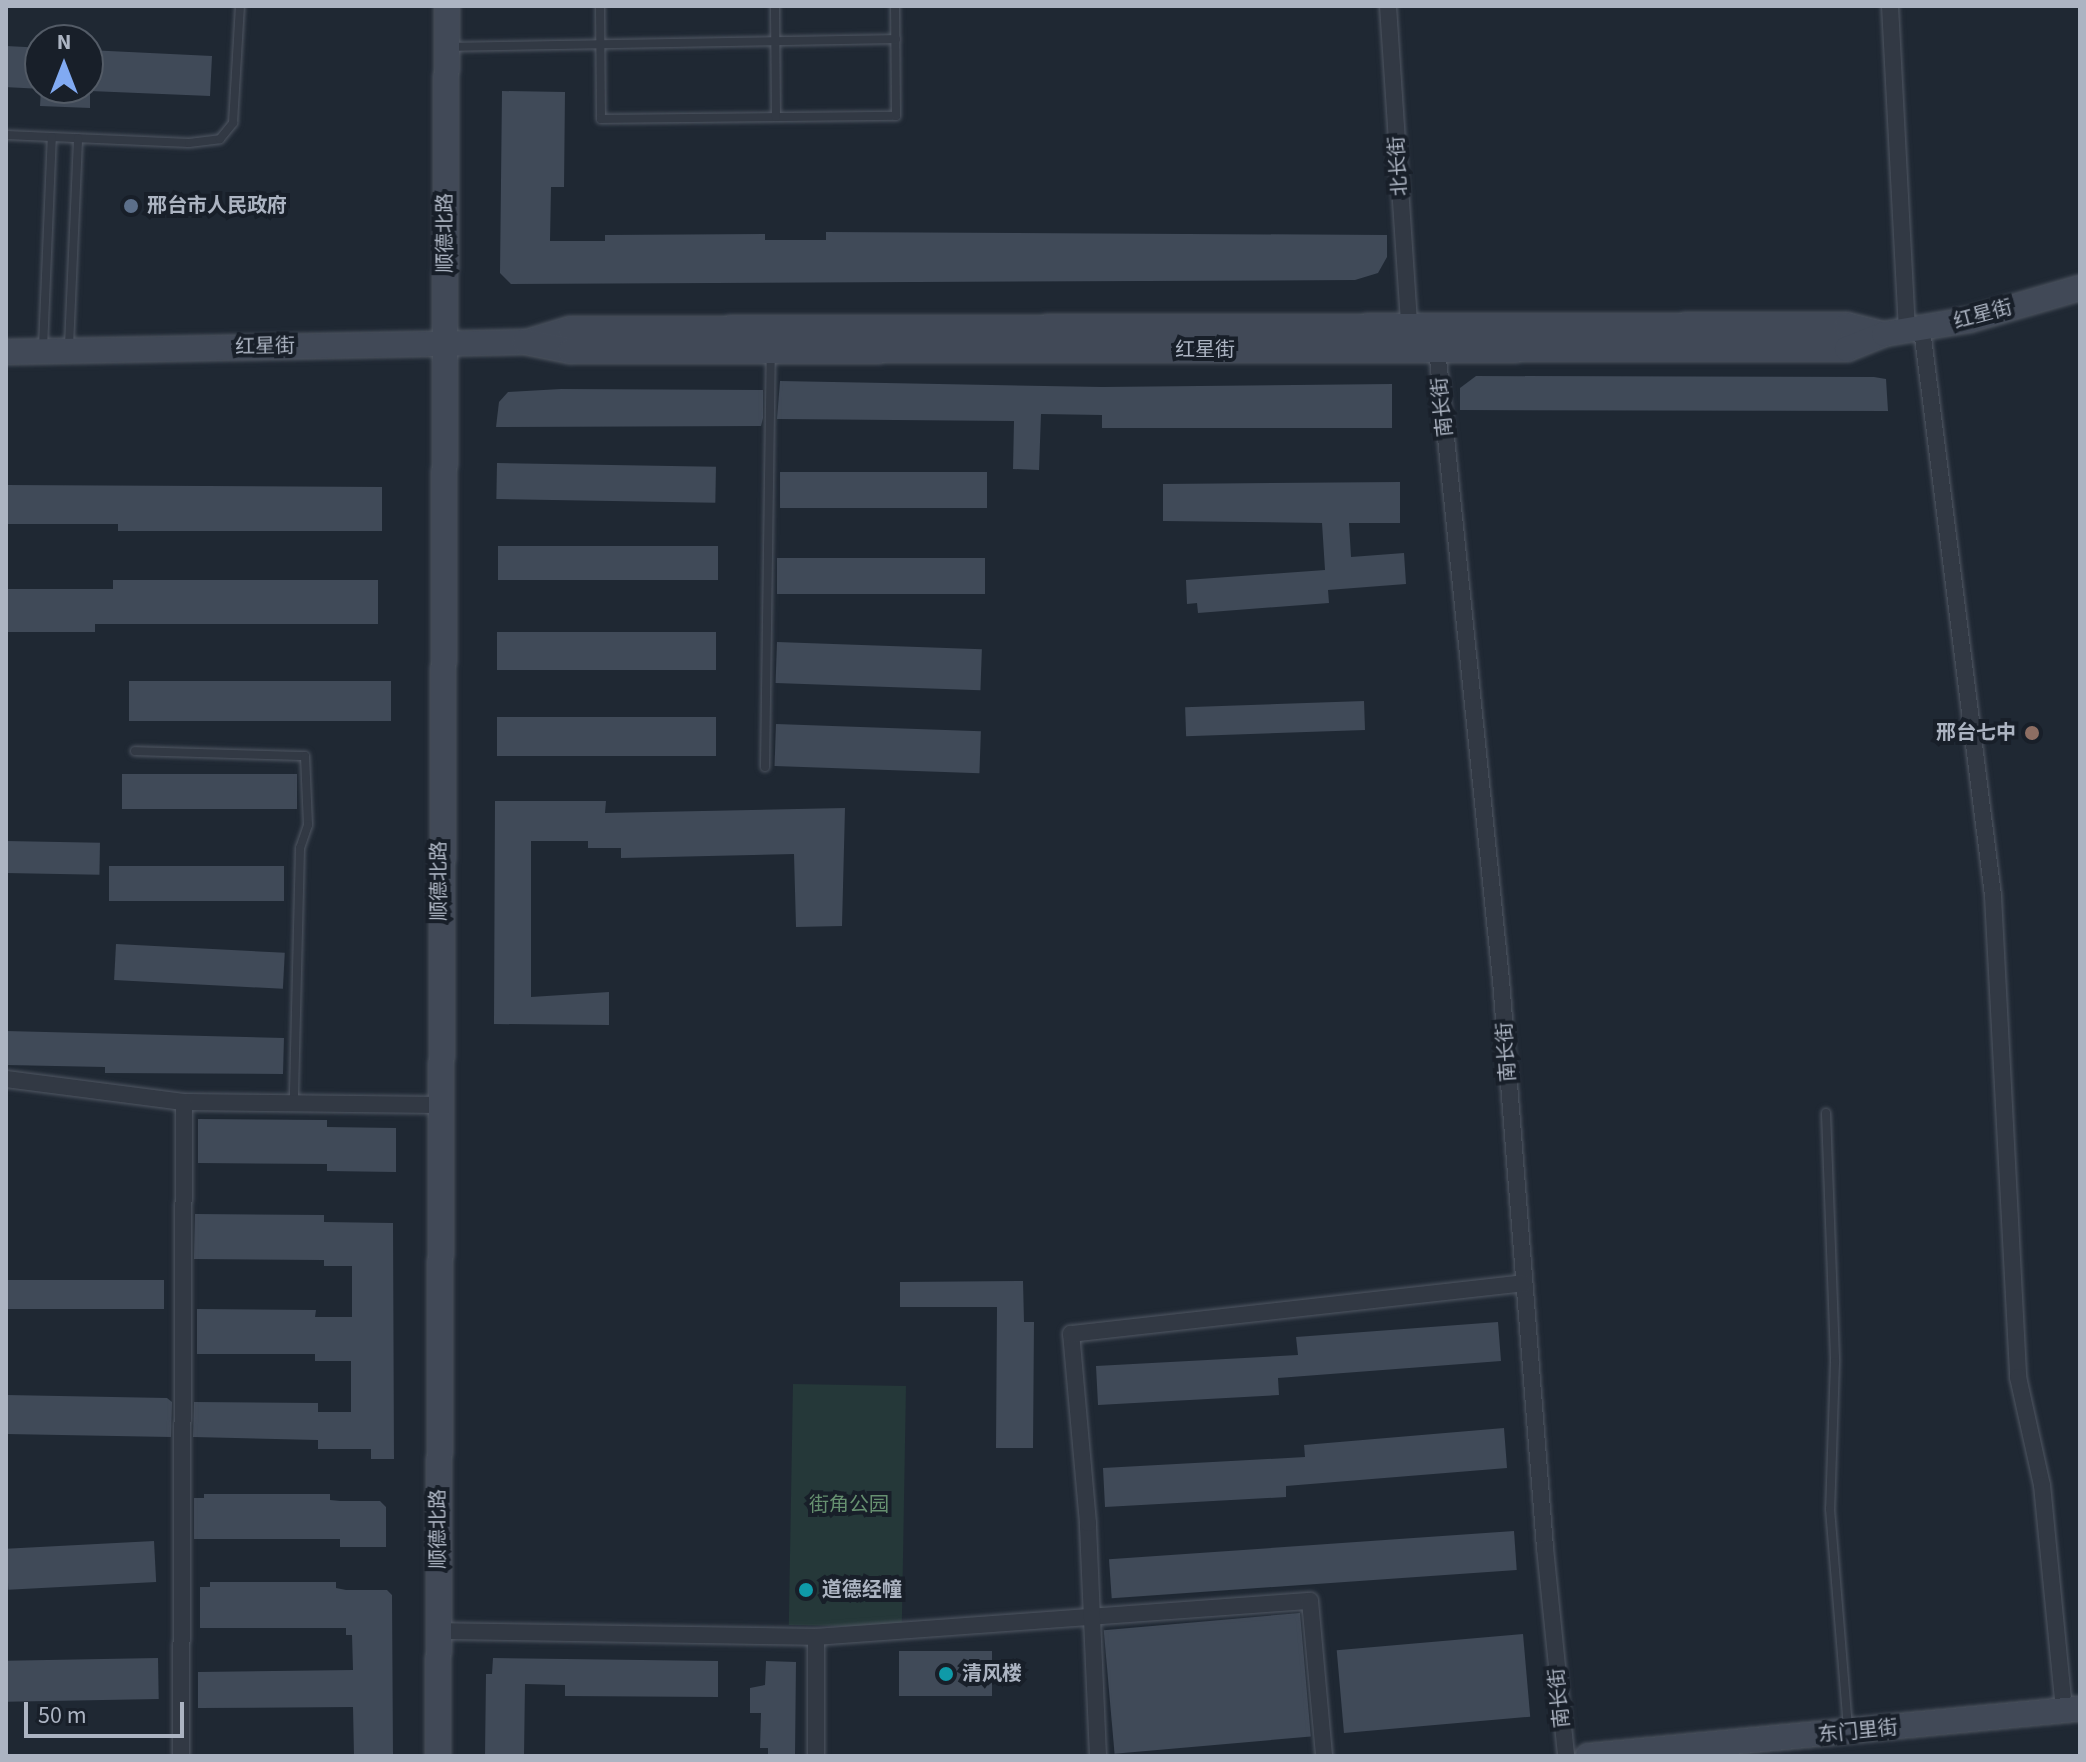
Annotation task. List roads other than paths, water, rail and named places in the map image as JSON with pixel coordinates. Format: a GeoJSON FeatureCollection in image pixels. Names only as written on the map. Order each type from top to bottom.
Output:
{"type":"FeatureCollection","features":[{"type":"Feature","properties":{"kind":"street","name":"顺德北路"},"geometry":{"type":"LineString","coordinates":[[438,1756],[447,6]]}},
{"type":"Feature","properties":{"kind":"street","name":"北长街"},"geometry":{"type":"LineString","coordinates":[[1388,6],[1409,326]]}},
{"type":"Feature","properties":{"kind":"street"},"geometry":{"type":"LineString","coordinates":[[1890,6],[1904,331],[1993,896],[2018,1377],[2042,1485],[2072,1710]]}},
{"type":"Feature","properties":{"kind":"street","name":"红星街"},"geometry":{"type":"LineString","coordinates":[[6,352],[525,342],[570,351],[1847,349],[1904,331],[2080,288]]}},
{"type":"Feature","properties":{"kind":"street","name":"红星街"},"geometry":{"type":"LineString","coordinates":[[525,342],[570,329],[1847,325],[1904,331]]}},
{"type":"Feature","properties":{"kind":"street","name":"南长街"},"geometry":{"type":"LineString","coordinates":[[1437,349],[1501,980],[1566,1756]]}},
{"type":"Feature","properties":{"kind":"street"},"geometry":{"type":"LineString","coordinates":[[6,1079],[184,1102],[439,1105]]}},
{"type":"Feature","properties":{"kind":"street"},"geometry":{"type":"LineString","coordinates":[[181,1756],[184,1102]]}},
{"type":"Feature","properties":{"kind":"street"},"geometry":{"type":"LineString","coordinates":[[1098,1756],[1092,1620],[1071,1334],[1524,1283]]}},
{"type":"Feature","properties":{"kind":"street"},"geometry":{"type":"LineString","coordinates":[[439,1631],[816,1637],[1092,1620],[1310,1601],[1324,1756]]}},
{"type":"Feature","properties":{"kind":"street"},"geometry":{"type":"LineString","coordinates":[[816,1637],[816,1756]]}},
{"type":"Feature","properties":{"kind":"street","name":"东门里街"},"geometry":{"type":"LineString","coordinates":[[1588,1756],[2072,1710]]}},
{"type":"Feature","properties":{"kind":"lane"},"geometry":{"type":"LineString","coordinates":[[6,135],[220,139],[233,123],[240,6]]}},
{"type":"Feature","properties":{"kind":"lane"},"geometry":{"type":"LineString","coordinates":[[600,6],[601,119],[896,116],[895,6]]}},
{"type":"Feature","properties":{"kind":"lane"},"geometry":{"type":"LineString","coordinates":[[775,6],[776,117]]}},
{"type":"Feature","properties":{"kind":"lane"},"geometry":{"type":"LineString","coordinates":[[447,47],[896,39]]}},
{"type":"Feature","properties":{"kind":"lane"},"geometry":{"type":"LineString","coordinates":[[43,352],[52,137]]}},
{"type":"Feature","properties":{"kind":"lane"},"geometry":{"type":"LineString","coordinates":[[69,351],[78,138]]}},
{"type":"Feature","properties":{"kind":"lane"},"geometry":{"type":"LineString","coordinates":[[765,767],[771,351]]}},
{"type":"Feature","properties":{"kind":"lane"},"geometry":{"type":"LineString","coordinates":[[135,751],[305,756],[308,825],[300,848],[294,1102]]}},
{"type":"Feature","properties":{"kind":"lane"},"geometry":{"type":"LineString","coordinates":[[1826,1113],[1835,1362],[1830,1509],[1849,1733]]}},
{"type":"Feature","properties":{"kind":"place","name":"邢台市人民政府"},"geometry":{"type":"Point","coordinates":[131,206]}},
{"type":"Feature","properties":{"kind":"place","name":"邢台七中"},"geometry":{"type":"Point","coordinates":[2032,733]}},
{"type":"Feature","properties":{"kind":"place","name":"道德经幢"},"geometry":{"type":"Point","coordinates":[806,1590]}},
{"type":"Feature","properties":{"kind":"place","name":"清风楼"},"geometry":{"type":"Point","coordinates":[946,1674]}},
{"type":"Feature","properties":{"kind":"park label","name":"街角公园"},"geometry":{"type":"Point","coordinates":[849,1505]}}]}
